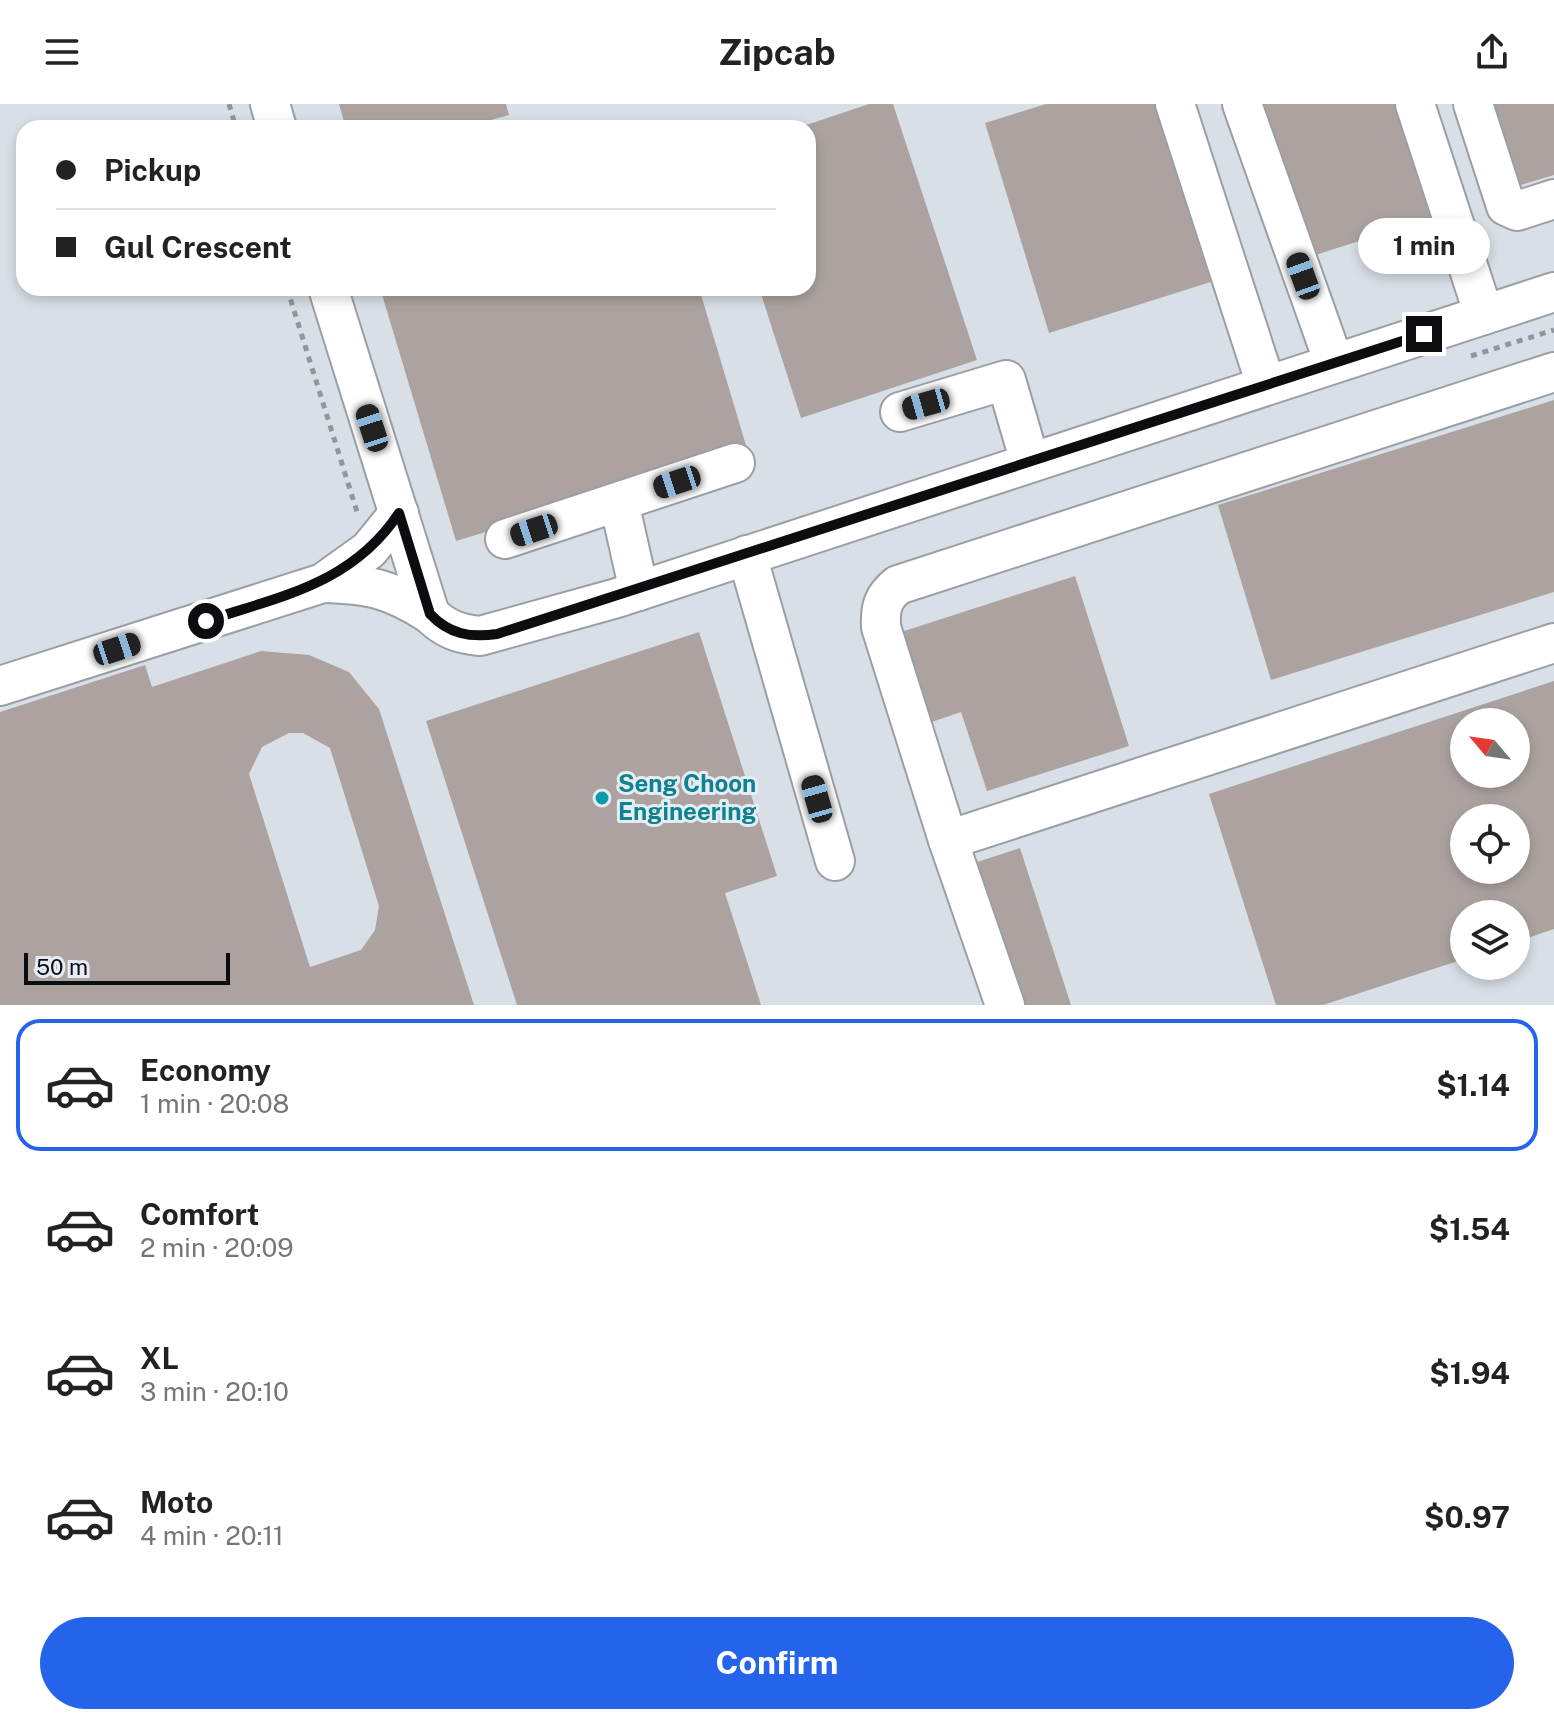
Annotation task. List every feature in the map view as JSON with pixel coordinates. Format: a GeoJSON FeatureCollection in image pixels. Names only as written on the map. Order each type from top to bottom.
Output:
{"type":"FeatureCollection","features":[{"type":"Feature","properties":{"kind":"street"},"geometry":{"type":"LineString","coordinates":[[1175,104],[1266,385]]}},
{"type":"Feature","properties":{"kind":"street"},"geometry":{"type":"LineString","coordinates":[[1242,104],[1334,363]]}},
{"type":"Feature","properties":{"kind":"street"},"geometry":{"type":"LineString","coordinates":[[1415,104],[1484,315]]}},
{"type":"Feature","properties":{"kind":"street"},"geometry":{"type":"LineString","coordinates":[[1473,104],[1506,206],[1517,211],[1554,199]]}},
{"type":"Feature","properties":{"kind":"street"},"geometry":{"type":"LineString","coordinates":[[323,583],[382,588],[460,634],[480,636],[639,591],[1554,292]]}},
{"type":"Feature","properties":{"kind":"street"},"geometry":{"type":"LineString","coordinates":[[331,296],[430,614]]}},
{"type":"Feature","properties":{"kind":"street"},"geometry":{"type":"LineString","coordinates":[[1005,1005],[948,840],[881,627],[880,609],[886,594],[898,585],[1554,372]]}},
{"type":"Feature","properties":{"kind":"street"},"geometry":{"type":"LineString","coordinates":[[900,412],[1006,380],[1030,462]]}},
{"type":"Feature","properties":{"kind":"street"},"geometry":{"type":"LineString","coordinates":[[505,539],[735,463]]}},
{"type":"Feature","properties":{"kind":"street"},"geometry":{"type":"LineString","coordinates":[[619,502],[635,562],[639,591]]}},
{"type":"Feature","properties":{"kind":"street"},"geometry":{"type":"LineString","coordinates":[[0,686],[323,583],[369,550],[399,513]]}},
{"type":"Feature","properties":{"kind":"street"},"geometry":{"type":"LineString","coordinates":[[747,555],[835,861]]}},
{"type":"Feature","properties":{"kind":"street"},"geometry":{"type":"LineString","coordinates":[[948,840],[1554,643]]}},
{"type":"Feature","properties":{"kind":"building"},"geometry":{"type":"Polygon","coordinates":[[[339,104],[506,104],[509,115],[491,120],[344,120],[339,104]]]}},
{"type":"Feature","properties":{"kind":"building"},"geometry":{"type":"Polygon","coordinates":[[[869,104],[893,104],[977,360],[801,418],[762,296],[816,296],[816,122],[869,104]]]}},
{"type":"Feature","properties":{"kind":"building"},"geometry":{"type":"Polygon","coordinates":[[[1046,104],[1163,104],[1217,280],[1049,333],[985,123],[1046,104]]]}},
{"type":"Feature","properties":{"kind":"building"},"geometry":{"type":"Polygon","coordinates":[[[1259,104],[1395,104],[1431,218],[1303,259],[1259,104]]]}},
{"type":"Feature","properties":{"kind":"building"},"geometry":{"type":"Polygon","coordinates":[[[1479,104],[1554,104],[1554,175],[1504,190],[1479,104]]]}},
{"type":"Feature","properties":{"kind":"building"},"geometry":{"type":"Polygon","coordinates":[[[382,296],[701,296],[748,452],[456,541],[382,296]]]}},
{"type":"Feature","properties":{"kind":"building"},"geometry":{"type":"Polygon","coordinates":[[[1554,400],[1554,592],[1271,680],[1218,505],[1554,400]]]}},
{"type":"Feature","properties":{"kind":"building"},"geometry":{"type":"Polygon","coordinates":[[[1075,576],[1129,746],[987,791],[961,712],[923,725],[895,634],[1075,576]]]}},
{"type":"Feature","properties":{"kind":"building","name":"Seng Choon Engineering"},"geometry":{"type":"Polygon","coordinates":[[[699,632],[777,876],[725,893],[761,1005],[517,1005],[426,721],[699,632]]]}},
{"type":"Feature","properties":{"kind":"building"},"geometry":{"type":"Polygon","coordinates":[[[261,651],[309,655],[349,672],[379,709],[474,1005],[0,1005],[0,712],[145,665],[152,687],[261,651]],[[289,733],[262,747],[249,774],[310,967],[361,950],[375,930],[379,906],[330,748],[303,733],[289,733]]]}},
{"type":"Feature","properties":{"kind":"building"},"geometry":{"type":"Polygon","coordinates":[[[1554,681],[1554,929],[1530,937],[1530,900],[1450,900],[1450,964],[1323,1005],[1276,1005],[1209,794],[1450,715],[1450,788],[1530,788],[1530,708],[1472,708],[1554,681]]]}},
{"type":"Feature","properties":{"kind":"building"},"geometry":{"type":"Polygon","coordinates":[[[1020,848],[1071,1005],[1019,1005],[974,863],[1020,848]]]}},
{"type":"Feature","properties":{"kind":"place","name":"Seng Choon Engineering"},"geometry":{"type":"Point","coordinates":[602,798]}},
{"type":"Feature","properties":{"kind":"route"},"geometry":{"type":"LineString","coordinates":[[206,621],[323,583],[369,550],[399,513],[430,614],[440,624],[460,634],[497,634],[617,598],[1424,334]]}}]}
